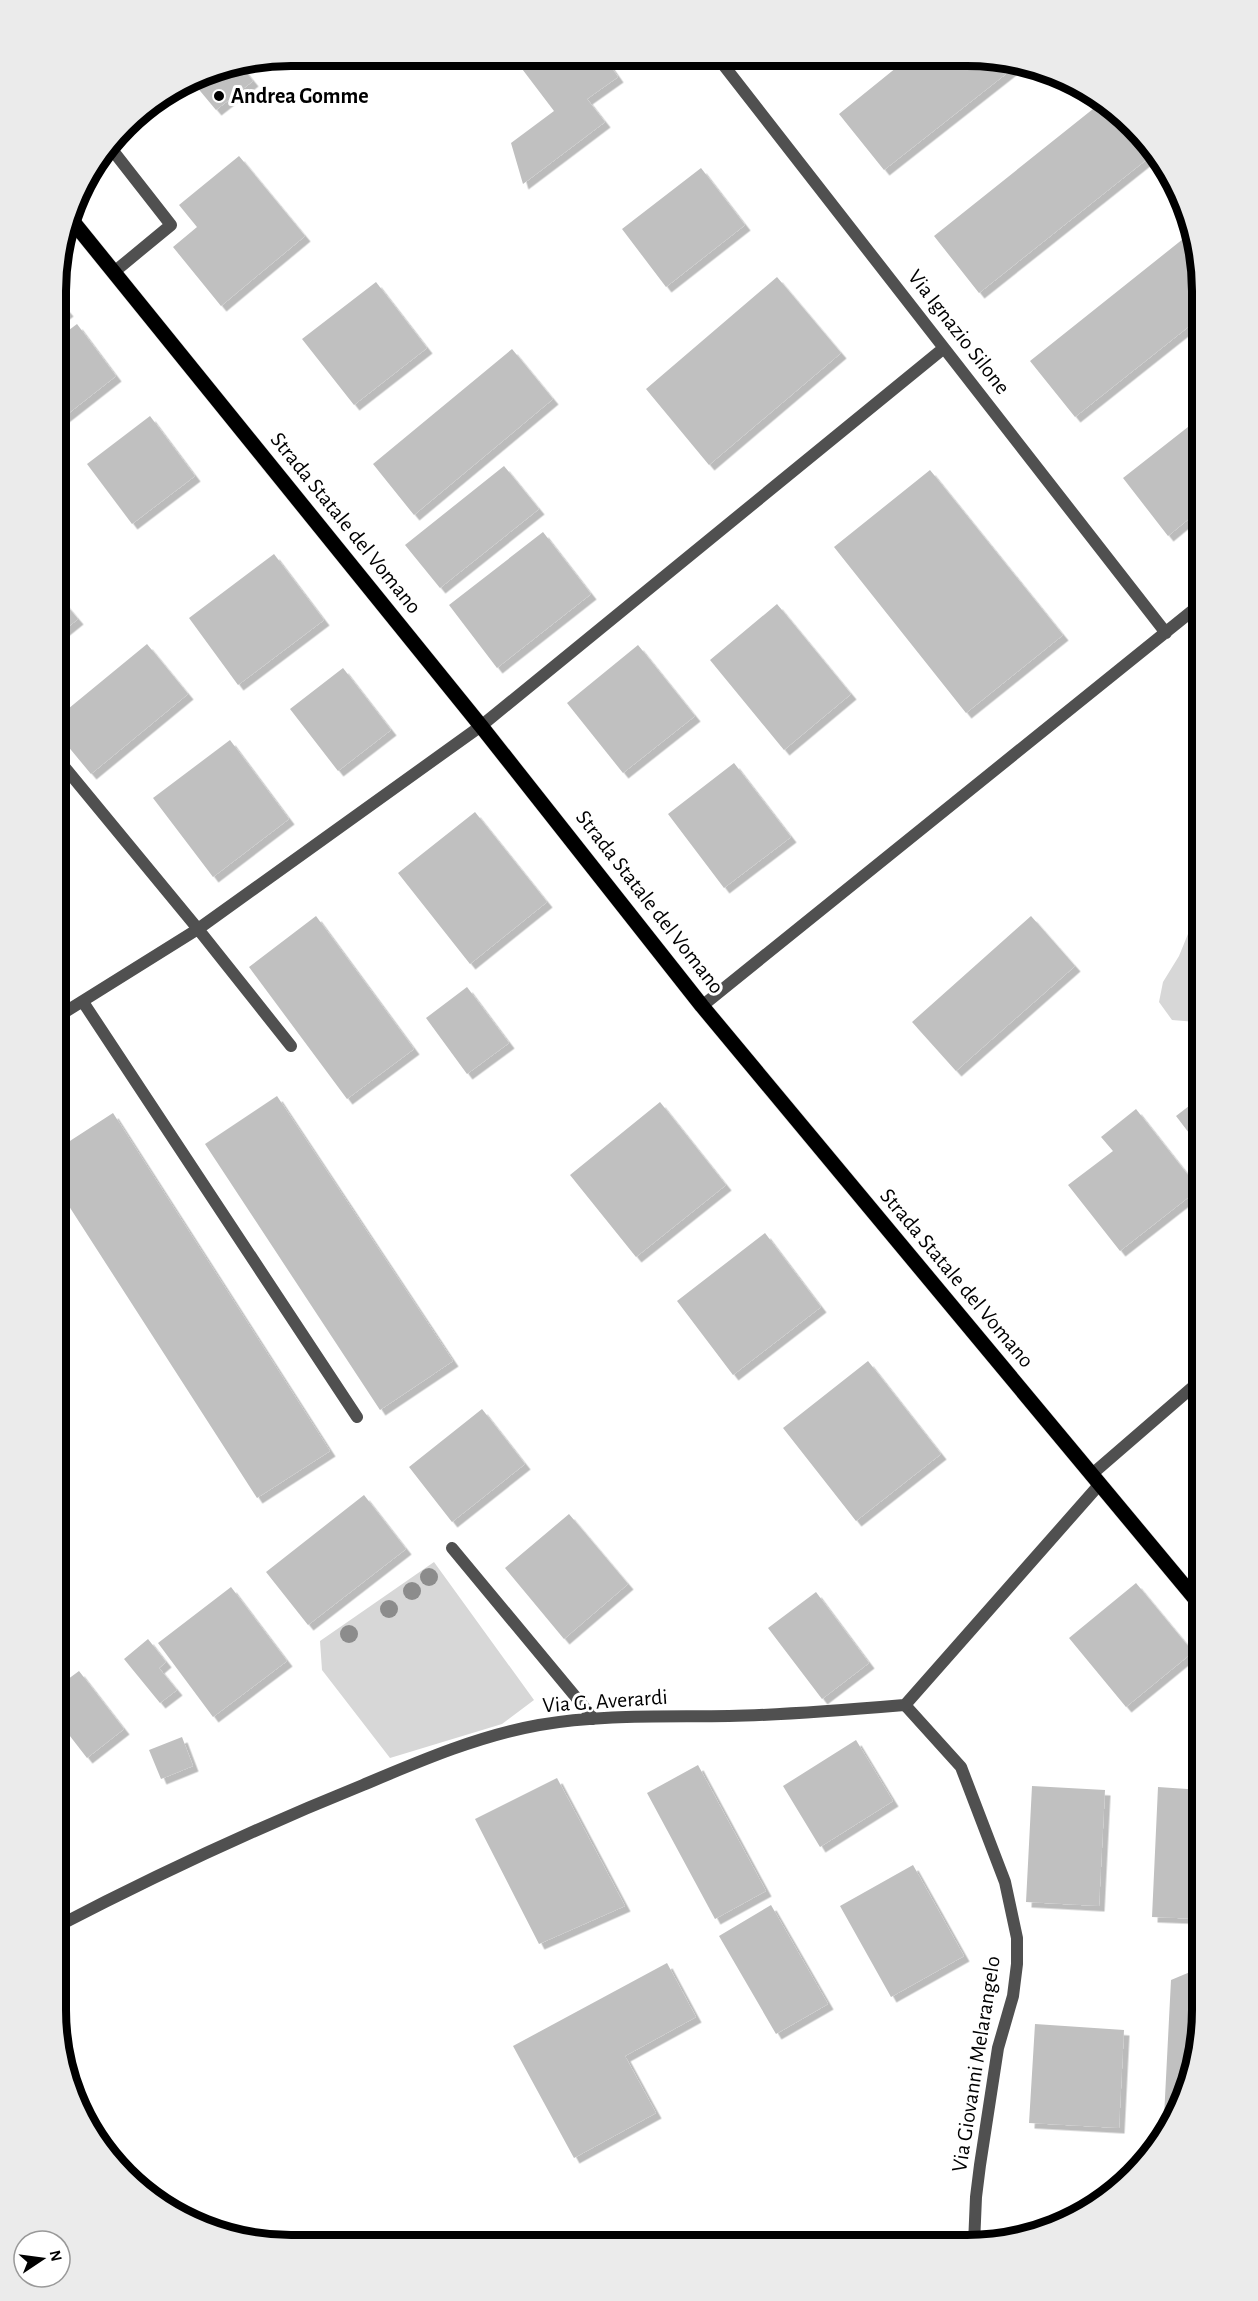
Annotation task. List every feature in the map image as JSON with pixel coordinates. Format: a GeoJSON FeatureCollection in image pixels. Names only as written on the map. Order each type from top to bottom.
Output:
{"type":"FeatureCollection","features":[{"type":"Feature","properties":{"kind":"main road","name":"Strada Statale del Vomano"},"geometry":{"type":"LineString","coordinates":[[76,226],[481,726],[702,1006],[1192,1595]]}},
{"type":"Feature","properties":{"kind":"street","name":"Via Ignazio Silone"},"geometry":{"type":"LineString","coordinates":[[724,66],[1166,633]]}},
{"type":"Feature","properties":{"kind":"street"},"geometry":{"type":"LineString","coordinates":[[114,152],[171,225],[114,272]]}},
{"type":"Feature","properties":{"kind":"street"},"geometry":{"type":"LineString","coordinates":[[66,1012],[198,929],[481,726],[944,348]]}},
{"type":"Feature","properties":{"kind":"street"},"geometry":{"type":"LineString","coordinates":[[702,1006],[1192,611]]}},
{"type":"Feature","properties":{"kind":"street"},"geometry":{"type":"LineString","coordinates":[[66,769],[291,1046]]}},
{"type":"Feature","properties":{"kind":"street"},"geometry":{"type":"LineString","coordinates":[[83,1002],[357,1417]]}},
{"type":"Feature","properties":{"kind":"street"},"geometry":{"type":"LineString","coordinates":[[905,1706],[1095,1480],[1192,1388]]}},
{"type":"Feature","properties":{"kind":"street"},"geometry":{"type":"LineString","coordinates":[[452,1548],[594,1719]]}},
{"type":"Feature","properties":{"kind":"street","name":"Via G. Averardi"},"geometry":{"type":"LineString","coordinates":[[66,1922],[263,1827],[453,1749],[501,1734],[536,1726],[594,1719],[800,1714],[905,1706]]}},
{"type":"Feature","properties":{"kind":"street","name":"Via Giovanni Melarangelo"},"geometry":{"type":"LineString","coordinates":[[905,1706],[961,1767],[1005,1882],[1017,1938],[1013,1996],[998,2048],[980,2165],[974,2235]]}},
{"type":"Feature","properties":{"kind":"shaded area"},"geometry":{"type":"Polygon","coordinates":[[[1192,921],[1192,1022],[1172,1020],[1159,1002],[1163,982],[1179,956],[1192,921]]]}},
{"type":"Feature","properties":{"kind":"shaded area"},"geometry":{"type":"Polygon","coordinates":[[[434,1562],[534,1700],[502,1724],[390,1758],[322,1670],[320,1641],[434,1562]]]}},
{"type":"Feature","properties":{"kind":"building"},"geometry":{"type":"Polygon","coordinates":[[[520,66],[610,66],[618,77],[587,99],[605,122],[523,184],[511,143],[554,111],[520,66]]]}},
{"type":"Feature","properties":{"kind":"building"},"geometry":{"type":"Polygon","coordinates":[[[898,66],[982,66],[1011,70],[884,170],[839,114],[898,66]]]}},
{"type":"Feature","properties":{"kind":"building","name":"Andrea Gomme"},"geometry":{"type":"Polygon","coordinates":[[[245,71],[253,81],[216,110],[197,87],[245,71]]]}},
{"type":"Feature","properties":{"kind":"building"},"geometry":{"type":"Polygon","coordinates":[[[1096,107],[1126,132],[1148,158],[979,293],[934,236],[1096,107]]]}},
{"type":"Feature","properties":{"kind":"building"},"geometry":{"type":"Polygon","coordinates":[[[239,156],[305,236],[221,306],[173,247],[197,227],[179,205],[239,156]]]}},
{"type":"Feature","properties":{"kind":"building"},"geometry":{"type":"Polygon","coordinates":[[[701,168],[745,225],[666,287],[622,229],[701,168]]]}},
{"type":"Feature","properties":{"kind":"building"},"geometry":{"type":"Polygon","coordinates":[[[1185,237],[1192,276],[1192,324],[1075,417],[1030,361],[1185,237]]]}},
{"type":"Feature","properties":{"kind":"building"},"geometry":{"type":"Polygon","coordinates":[[[777,277],[841,353],[709,465],[646,389],[777,277]]]}},
{"type":"Feature","properties":{"kind":"building"},"geometry":{"type":"Polygon","coordinates":[[[376,282],[427,348],[354,405],[302,339],[376,282]]]}},
{"type":"Feature","properties":{"kind":"building"},"geometry":{"type":"Polygon","coordinates":[[[77,324],[116,376],[66,415],[66,332],[77,324]]]}},
{"type":"Feature","properties":{"kind":"building"},"geometry":{"type":"Polygon","coordinates":[[[512,349],[553,399],[414,515],[373,464],[512,349]]]}},
{"type":"Feature","properties":{"kind":"building"},"geometry":{"type":"Polygon","coordinates":[[[150,416],[195,476],[132,524],[87,464],[150,416]]]}},
{"type":"Feature","properties":{"kind":"building"},"geometry":{"type":"Polygon","coordinates":[[[1192,424],[1192,516],[1168,536],[1123,478],[1192,424]]]}},
{"type":"Feature","properties":{"kind":"building"},"geometry":{"type":"Polygon","coordinates":[[[504,466],[539,509],[440,588],[405,545],[504,466]]]}},
{"type":"Feature","properties":{"kind":"building"},"geometry":{"type":"Polygon","coordinates":[[[930,470],[1063,635],[966,713],[834,547],[930,470]]]}},
{"type":"Feature","properties":{"kind":"building"},"geometry":{"type":"Polygon","coordinates":[[[543,532],[591,594],[497,668],[449,605],[543,532]]]}},
{"type":"Feature","properties":{"kind":"building"},"geometry":{"type":"Polygon","coordinates":[[[274,554],[324,620],[238,685],[189,618],[274,554]]]}},
{"type":"Feature","properties":{"kind":"building"},"geometry":{"type":"Polygon","coordinates":[[[777,604],[851,694],[784,750],[710,660],[777,604]]]}},
{"type":"Feature","properties":{"kind":"building"},"geometry":{"type":"Polygon","coordinates":[[[66,605],[78,619],[66,629],[66,605]]]}},
{"type":"Feature","properties":{"kind":"building"},"geometry":{"type":"Polygon","coordinates":[[[147,644],[188,694],[91,774],[66,744],[66,711],[147,644]]]}},
{"type":"Feature","properties":{"kind":"building"},"geometry":{"type":"Polygon","coordinates":[[[638,645],[695,716],[623,773],[567,703],[638,645]]]}},
{"type":"Feature","properties":{"kind":"building"},"geometry":{"type":"Polygon","coordinates":[[[343,668],[391,730],[338,771],[290,709],[343,668]]]}},
{"type":"Feature","properties":{"kind":"building"},"geometry":{"type":"Polygon","coordinates":[[[230,740],[289,819],[213,877],[153,798],[230,740]]]}},
{"type":"Feature","properties":{"kind":"building"},"geometry":{"type":"Polygon","coordinates":[[[734,763],[791,837],[724,888],[668,814],[734,763]]]}},
{"type":"Feature","properties":{"kind":"building"},"geometry":{"type":"Polygon","coordinates":[[[475,812],[547,902],[470,964],[398,873],[475,812]]]}},
{"type":"Feature","properties":{"kind":"building"},"geometry":{"type":"Polygon","coordinates":[[[316,916],[414,1049],[347,1099],[249,967],[316,916]]]}},
{"type":"Feature","properties":{"kind":"building"},"geometry":{"type":"Polygon","coordinates":[[[1031,916],[1075,966],[956,1071],[912,1022],[1031,916]]]}},
{"type":"Feature","properties":{"kind":"building"},"geometry":{"type":"Polygon","coordinates":[[[467,987],[509,1043],[467,1074],[426,1018],[467,987]]]}},
{"type":"Feature","properties":{"kind":"building"},"geometry":{"type":"Polygon","coordinates":[[[277,1096],[453,1361],[380,1410],[205,1144],[277,1096]]]}},
{"type":"Feature","properties":{"kind":"building"},"geometry":{"type":"Polygon","coordinates":[[[660,1102],[726,1185],[636,1257],[570,1175],[660,1102]]]}},
{"type":"Feature","properties":{"kind":"building"},"geometry":{"type":"Polygon","coordinates":[[[1192,1104],[1192,1137],[1176,1116],[1192,1104]]]}},
{"type":"Feature","properties":{"kind":"building"},"geometry":{"type":"Polygon","coordinates":[[[1136,1109],[1192,1180],[1192,1194],[1120,1251],[1068,1185],[1113,1151],[1101,1137],[1136,1109]]]}},
{"type":"Feature","properties":{"kind":"building"},"geometry":{"type":"Polygon","coordinates":[[[113,1113],[330,1451],[257,1498],[66,1202],[66,1144],[113,1113]]]}},
{"type":"Feature","properties":{"kind":"building"},"geometry":{"type":"Polygon","coordinates":[[[765,1233],[821,1307],[733,1375],[677,1301],[765,1233]]]}},
{"type":"Feature","properties":{"kind":"building"},"geometry":{"type":"Polygon","coordinates":[[[868,1361],[941,1454],[856,1521],[783,1428],[868,1361]]]}},
{"type":"Feature","properties":{"kind":"building"},"geometry":{"type":"Polygon","coordinates":[[[482,1409],[525,1464],[452,1522],[409,1467],[482,1409]]]}},
{"type":"Feature","properties":{"kind":"building"},"geometry":{"type":"Polygon","coordinates":[[[364,1495],[406,1549],[308,1625],[266,1572],[364,1495]]]}},
{"type":"Feature","properties":{"kind":"building"},"geometry":{"type":"Polygon","coordinates":[[[569,1514],[628,1584],[564,1639],[505,1568],[569,1514]]]}},
{"type":"Feature","properties":{"kind":"building"},"geometry":{"type":"Polygon","coordinates":[[[1136,1583],[1192,1653],[1126,1707],[1069,1638],[1136,1583]]]}},
{"type":"Feature","properties":{"kind":"building"},"geometry":{"type":"Polygon","coordinates":[[[231,1587],[287,1661],[213,1717],[158,1643],[231,1587]]]}},
{"type":"Feature","properties":{"kind":"building"},"geometry":{"type":"Polygon","coordinates":[[[816,1592],[869,1663],[822,1699],[768,1628],[816,1592]]]}},
{"type":"Feature","properties":{"kind":"building"},"geometry":{"type":"Polygon","coordinates":[[[148,1639],[166,1662],[159,1668],[177,1690],[160,1703],[124,1659],[148,1639]]]}},
{"type":"Feature","properties":{"kind":"building"},"geometry":{"type":"Polygon","coordinates":[[[79,1671],[124,1729],[87,1758],[66,1731],[66,1681],[79,1671]]]}},
{"type":"Feature","properties":{"kind":"building"},"geometry":{"type":"Polygon","coordinates":[[[182,1737],[193,1766],[161,1779],[149,1750],[182,1737]]]}},
{"type":"Feature","properties":{"kind":"building"},"geometry":{"type":"Polygon","coordinates":[[[856,1740],[893,1801],[820,1847],[783,1786],[856,1740]]]}},
{"type":"Feature","properties":{"kind":"building"},"geometry":{"type":"Polygon","coordinates":[[[698,1765],[766,1891],[715,1919],[647,1793],[698,1765]]]}},
{"type":"Feature","properties":{"kind":"building"},"geometry":{"type":"Polygon","coordinates":[[[557,1778],[625,1906],[539,1944],[475,1819],[557,1778]]]}},
{"type":"Feature","properties":{"kind":"building"},"geometry":{"type":"Polygon","coordinates":[[[1032,1786],[1105,1790],[1099,1906],[1026,1902],[1032,1786]]]}},
{"type":"Feature","properties":{"kind":"building"},"geometry":{"type":"Polygon","coordinates":[[[1158,1787],[1192,1789],[1192,1919],[1152,1917],[1158,1787]]]}},
{"type":"Feature","properties":{"kind":"building"},"geometry":{"type":"Polygon","coordinates":[[[913,1865],[964,1956],[891,1997],[840,1906],[913,1865]]]}},
{"type":"Feature","properties":{"kind":"building"},"geometry":{"type":"Polygon","coordinates":[[[771,1905],[828,2004],[776,2034],[719,1936],[771,1905]]]}},
{"type":"Feature","properties":{"kind":"building"},"geometry":{"type":"Polygon","coordinates":[[[667,1963],[696,2017],[625,2056],[656,2113],[574,2158],[513,2046],[667,1963]]]}},
{"type":"Feature","properties":{"kind":"building"},"geometry":{"type":"Polygon","coordinates":[[[1192,1971],[1192,2025],[1188,2054],[1180,2082],[1164,2117],[1171,1980],[1192,1971]]]}},
{"type":"Feature","properties":{"kind":"building"},"geometry":{"type":"Polygon","coordinates":[[[1035,2024],[1124,2030],[1119,2128],[1029,2123],[1035,2024]]]}},
{"type":"Feature","properties":{"kind":"place","name":"Andrea Gomme"},"geometry":{"type":"Point","coordinates":[219,96]}}]}
